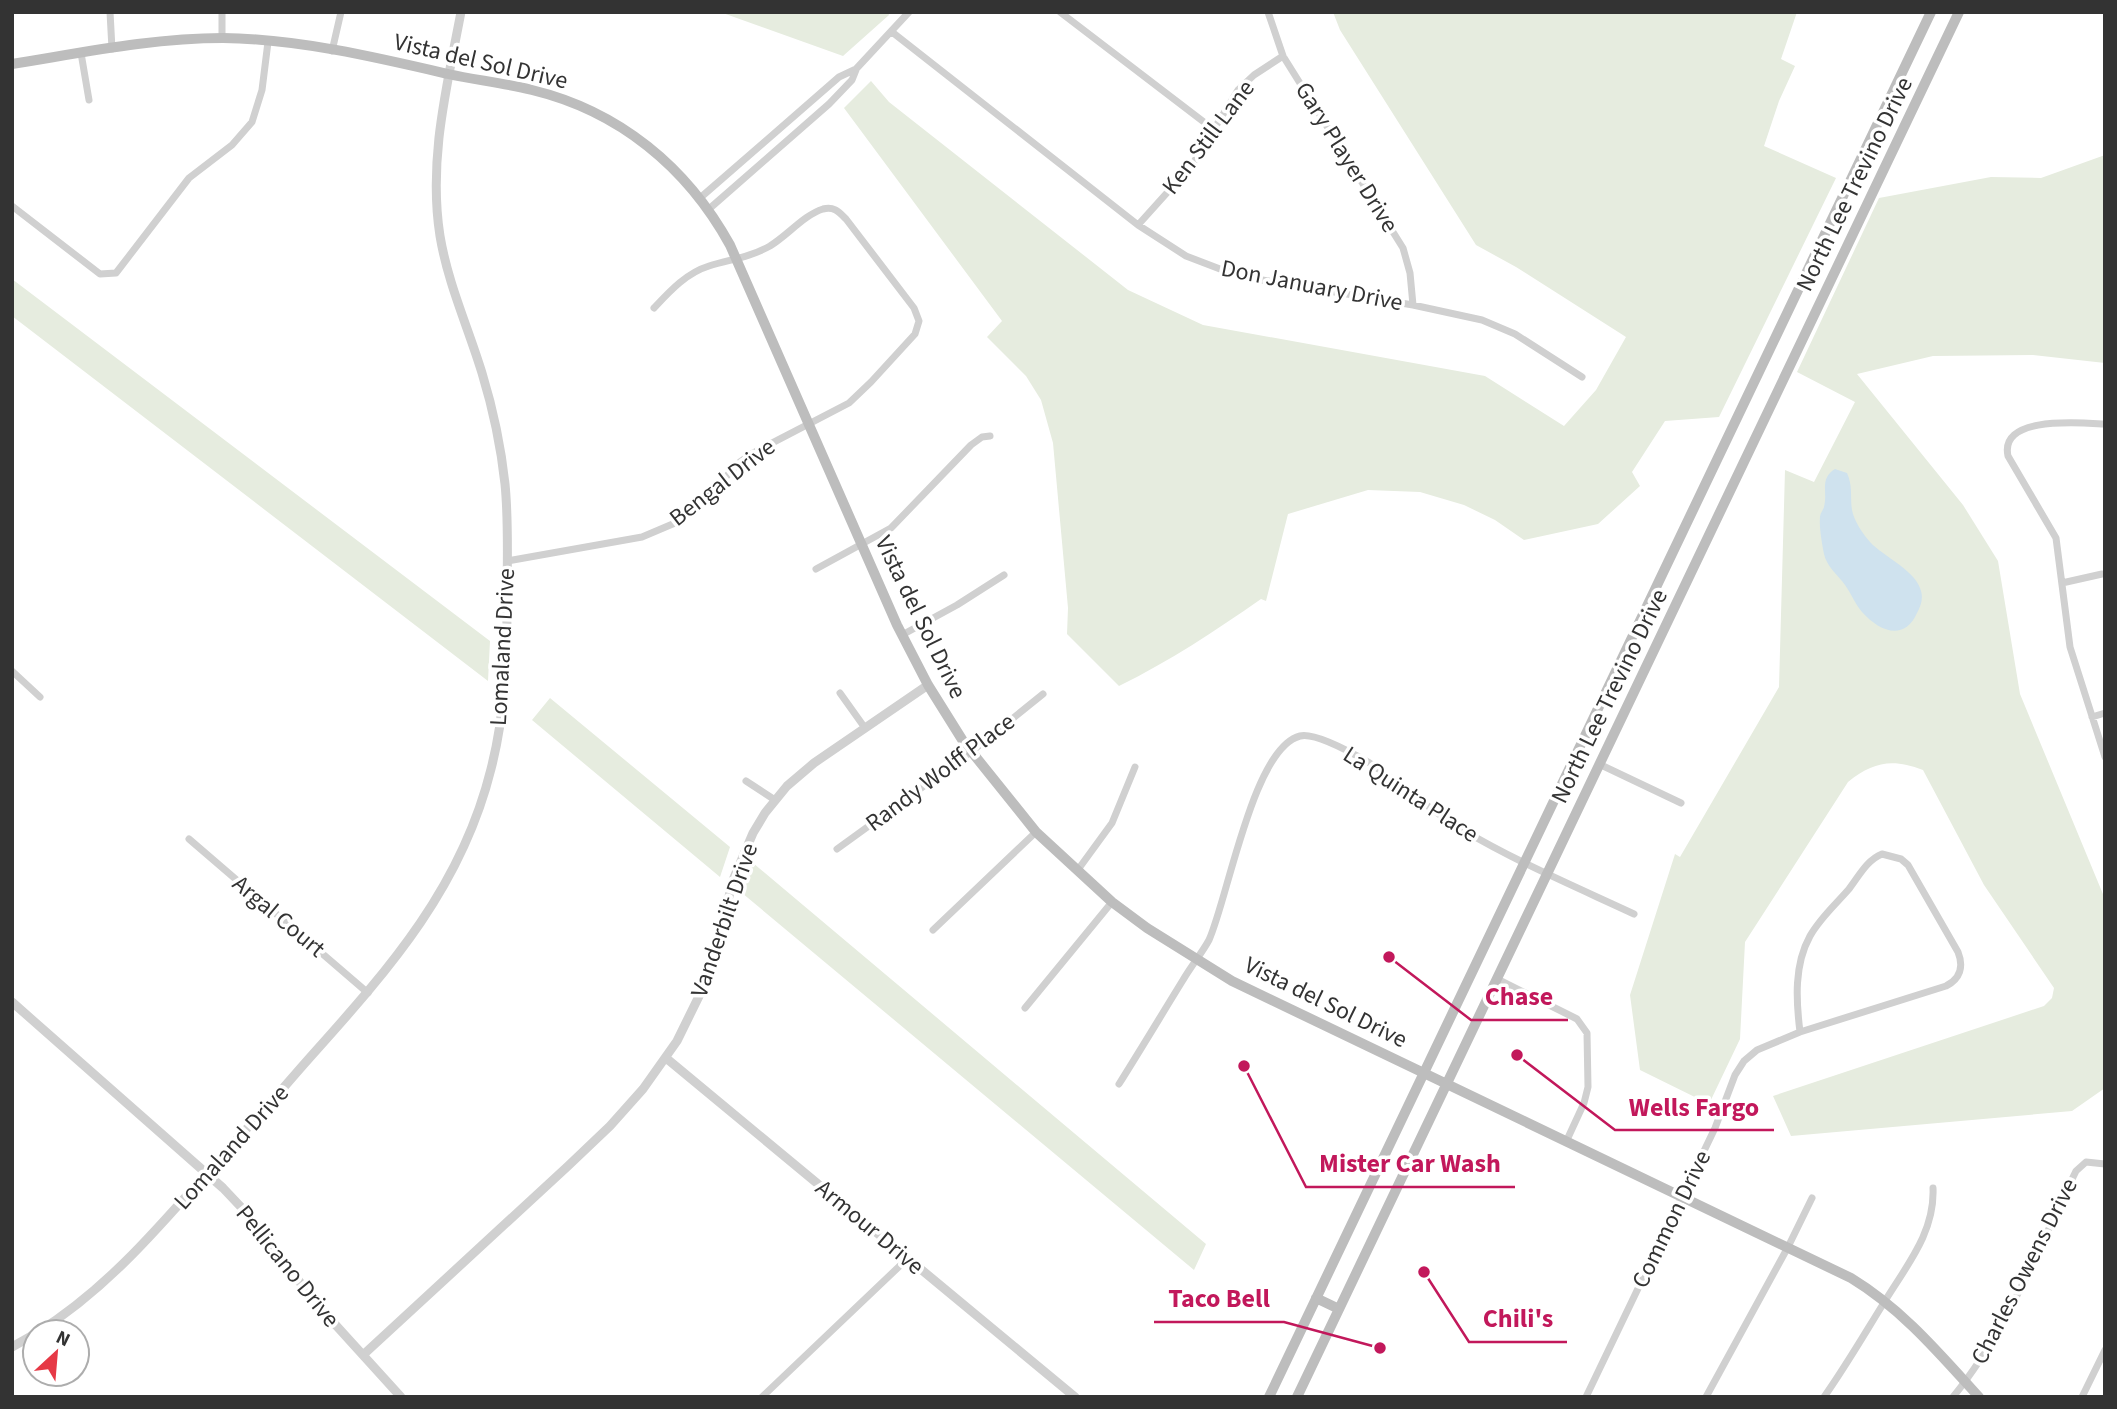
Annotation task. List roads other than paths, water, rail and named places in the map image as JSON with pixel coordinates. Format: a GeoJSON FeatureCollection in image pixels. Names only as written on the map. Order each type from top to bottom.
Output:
{"type":"FeatureCollection","features":[{"type":"Feature","properties":{"kind":"main road","name":"North Lee Trevino Drive"},"geometry":{"type":"LineString","coordinates":[[1269,1397],[1931,12]]}},
{"type":"Feature","properties":{"kind":"main road","name":"North Lee Trevino Drive"},"geometry":{"type":"LineString","coordinates":[[1297,1397],[1959,12]]}},
{"type":"Feature","properties":{"kind":"main road","name":"Vista del Sol Drive"},"geometry":{"type":"LineString","coordinates":[[12,64],[176,40],[222,38],[268,42],[332,51],[530,89],[568,101],[615,122],[654,151],[709,209],[738,261],[902,635],[928,685],[971,752],[1036,832],[1077,871],[1112,902],[1195,960],[1231,981],[1851,1278],[1885,1300],[1914,1326],[1979,1397]]}},
{"type":"Feature","properties":{"kind":"main road"},"geometry":{"type":"LineString","coordinates":[[1316,1298],[1339,1309]]}},
{"type":"Feature","properties":{"kind":"street"},"geometry":{"type":"LineString","coordinates":[[110,12],[111,49]]}},
{"type":"Feature","properties":{"kind":"street"},"geometry":{"type":"LineString","coordinates":[[222,12],[222,38]]}},
{"type":"Feature","properties":{"kind":"street"},"geometry":{"type":"LineString","coordinates":[[332,51],[341,12]]}},
{"type":"Feature","properties":{"kind":"street","name":"Lomaland Drive"},"geometry":{"type":"LineString","coordinates":[[60,1318],[110,1278],[368,993],[413,937],[446,885],[470,834],[486,789],[496,750],[505,688],[505,483],[494,421],[481,370],[448,272],[440,234],[436,160],[461,12]]}},
{"type":"Feature","properties":{"kind":"street"},"geometry":{"type":"LineString","coordinates":[[700,198],[839,77],[856,69],[909,12]]}},
{"type":"Feature","properties":{"kind":"street"},"geometry":{"type":"LineString","coordinates":[[1060,12],[1213,129]]}},
{"type":"Feature","properties":{"kind":"street","name":"Gary Player Drive"},"geometry":{"type":"LineString","coordinates":[[1268,12],[1283,56],[1403,248],[1410,273],[1413,305]]}},
{"type":"Feature","properties":{"kind":"street","name":"Don January Drive"},"geometry":{"type":"LineString","coordinates":[[892,32],[1138,225],[1186,256],[1256,279],[1413,305],[1482,320],[1502,327],[1582,377]]}},
{"type":"Feature","properties":{"kind":"street"},"geometry":{"type":"LineString","coordinates":[[12,206],[100,274],[116,273],[189,178],[232,145],[252,122],[262,90],[268,42]]}},
{"type":"Feature","properties":{"kind":"street"},"geometry":{"type":"LineString","coordinates":[[81,53],[89,100]]}},
{"type":"Feature","properties":{"kind":"street","name":"Ken Still Lane"},"geometry":{"type":"LineString","coordinates":[[1138,225],[1192,165],[1238,90],[1254,75],[1283,56]]}},
{"type":"Feature","properties":{"kind":"street"},"geometry":{"type":"LineString","coordinates":[[709,209],[829,104],[852,80],[856,69]]}},
{"type":"Feature","properties":{"kind":"street","name":"Bengal Drive"},"geometry":{"type":"LineString","coordinates":[[507,561],[642,537],[691,512],[740,462],[753,453],[849,403],[915,334],[919,321],[918,315],[846,219],[833,208],[825,208],[814,214],[769,247],[738,261],[708,266],[691,274],[654,308]]}},
{"type":"Feature","properties":{"kind":"street"},"geometry":{"type":"LineString","coordinates":[[2105,424],[2026,427],[2012,434],[2008,442],[2008,456],[2056,538],[2070,647],[2105,757]]}},
{"type":"Feature","properties":{"kind":"street"},"geometry":{"type":"LineString","coordinates":[[816,569],[891,528],[971,445],[990,436]]}},
{"type":"Feature","properties":{"kind":"street"},"geometry":{"type":"LineString","coordinates":[[2062,583],[2102,574]]}},
{"type":"Feature","properties":{"kind":"street"},"geometry":{"type":"LineString","coordinates":[[902,635],[1004,575]]}},
{"type":"Feature","properties":{"kind":"street"},"geometry":{"type":"LineString","coordinates":[[12,671],[40,697]]}},
{"type":"Feature","properties":{"kind":"street","name":"Vanderbilt Drive"},"geometry":{"type":"LineString","coordinates":[[363,1355],[610,1126],[666,1058],[704,986],[735,873],[753,833],[775,800],[814,763],[928,685]]}},
{"type":"Feature","properties":{"kind":"street"},"geometry":{"type":"LineString","coordinates":[[840,693],[865,728]]}},
{"type":"Feature","properties":{"kind":"street","name":"Randy Wolff Place"},"geometry":{"type":"LineString","coordinates":[[837,849],[971,752],[1043,694]]}},
{"type":"Feature","properties":{"kind":"street"},"geometry":{"type":"LineString","coordinates":[[2092,717],[2105,713]]}},
{"type":"Feature","properties":{"kind":"street","name":"La Quinta Place"},"geometry":{"type":"LineString","coordinates":[[1195,960],[1216,924],[1246,817],[1262,782],[1282,749],[1298,736],[1304,735],[1354,754],[1389,776],[1443,817],[1498,850],[1634,914]]}},
{"type":"Feature","properties":{"kind":"street"},"geometry":{"type":"LineString","coordinates":[[1599,764],[1681,803]]}},
{"type":"Feature","properties":{"kind":"street"},"geometry":{"type":"LineString","coordinates":[[1077,871],[1112,823],[1135,767]]}},
{"type":"Feature","properties":{"kind":"street"},"geometry":{"type":"LineString","coordinates":[[746,781],[775,800]]}},
{"type":"Feature","properties":{"kind":"street"},"geometry":{"type":"LineString","coordinates":[[933,930],[1036,832]]}},
{"type":"Feature","properties":{"kind":"street","name":"Argal Court"},"geometry":{"type":"LineString","coordinates":[[189,839],[368,993]]}},
{"type":"Feature","properties":{"kind":"street","name":"Common Drive"},"geometry":{"type":"LineString","coordinates":[[1586,1397],[1683,1197],[1715,1128],[1729,1087],[1744,1061],[1756,1050],[1800,1032],[1946,986],[1955,980],[1961,971],[1958,952],[1908,865],[1901,859],[1882,854],[1870,860],[1810,936],[1800,963],[1797,984],[1800,1032]]}},
{"type":"Feature","properties":{"kind":"street"},"geometry":{"type":"LineString","coordinates":[[1025,1008],[1112,902]]}},
{"type":"Feature","properties":{"kind":"street"},"geometry":{"type":"LineString","coordinates":[[1119,1084],[1195,960]]}},
{"type":"Feature","properties":{"kind":"street"},"geometry":{"type":"LineString","coordinates":[[1497,979],[1577,1019],[1587,1033],[1588,1087],[1584,1103],[1566,1142]]}},
{"type":"Feature","properties":{"kind":"street","name":"Pellicano Drive"},"geometry":{"type":"LineString","coordinates":[[12,1002],[207,1173],[257,1224],[290,1271],[401,1397]]}},
{"type":"Feature","properties":{"kind":"street","name":"Armour Drive"},"geometry":{"type":"LineString","coordinates":[[666,1058],[1074,1397]]}},
{"type":"Feature","properties":{"kind":"street","name":"Charles Owens Drive"},"geometry":{"type":"LineString","coordinates":[[1953,1397],[2006,1315],[2076,1171],[2086,1163],[2105,1164]]}},
{"type":"Feature","properties":{"kind":"street"},"geometry":{"type":"LineString","coordinates":[[1824,1397],[1845,1368],[1924,1237],[1931,1216],[1933,1188]]}},
{"type":"Feature","properties":{"kind":"street"},"geometry":{"type":"LineString","coordinates":[[1706,1397],[1812,1198]]}},
{"type":"Feature","properties":{"kind":"street"},"geometry":{"type":"LineString","coordinates":[[762,1397],[907,1259]]}},
{"type":"Feature","properties":{"kind":"street"},"geometry":{"type":"LineString","coordinates":[[2082,1397],[2105,1350]]}},
{"type":"Feature","properties":{"kind":"water"},"geometry":{"type":"Polygon","coordinates":[[[1835,469],[1847,473],[1853,514],[1870,542],[1917,581],[1922,598],[1920,607],[1912,622],[1905,628],[1883,628],[1869,619],[1825,559],[1820,517],[1824,507],[1827,477],[1835,469]]]}},
{"type":"Feature","properties":{"kind":"place","name":"Chase"},"geometry":{"type":"Point","coordinates":[1389,957]}},
{"type":"Feature","properties":{"kind":"place","name":"Wells Fargo"},"geometry":{"type":"Point","coordinates":[1517,1055]}},
{"type":"Feature","properties":{"kind":"place","name":"Mister Car Wash"},"geometry":{"type":"Point","coordinates":[1244,1066]}},
{"type":"Feature","properties":{"kind":"place","name":"Chili's"},"geometry":{"type":"Point","coordinates":[1424,1272]}},
{"type":"Feature","properties":{"kind":"place","name":"Taco Bell"},"geometry":{"type":"Point","coordinates":[1380,1348]}}]}
